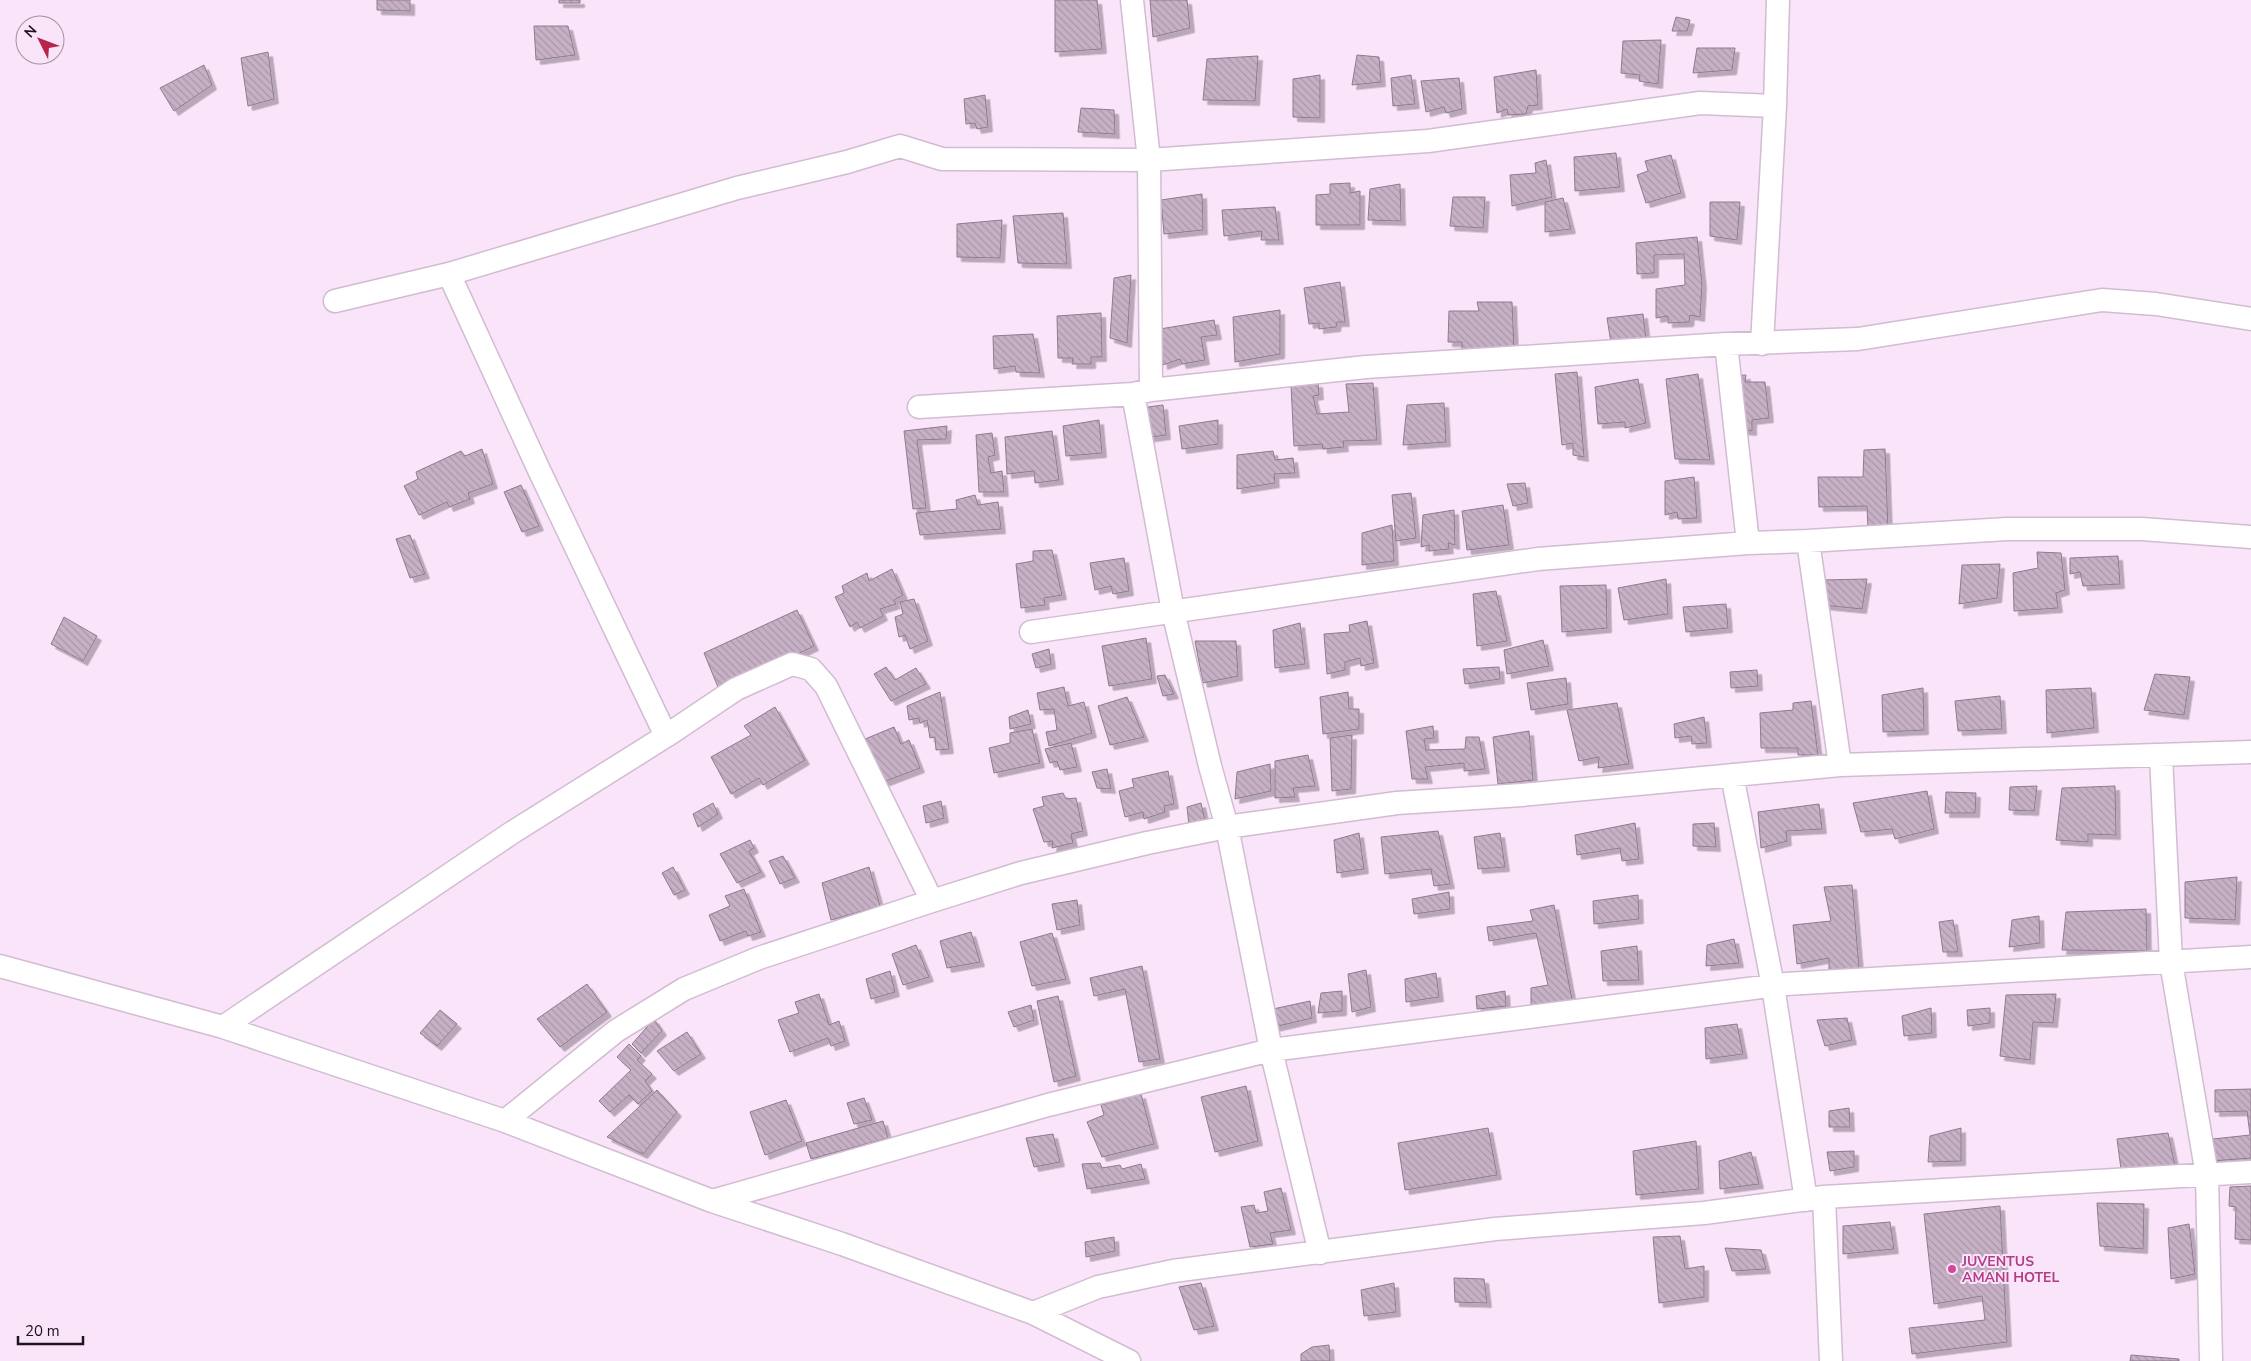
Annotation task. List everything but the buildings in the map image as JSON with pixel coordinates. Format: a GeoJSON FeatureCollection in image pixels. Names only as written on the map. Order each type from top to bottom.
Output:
{"type":"FeatureCollection","features":[{"type":"Feature","properties":{"kind":"street"},"geometry":{"type":"LineString","coordinates":[[1132,0],[1148,160],[1142,392],[1173,611],[1210,766],[1227,827],[1271,1050],[1320,1253]]}},
{"type":"Feature","properties":{"kind":"street"},"geometry":{"type":"LineString","coordinates":[[1762,344],[1775,106],[1778,0]]}},
{"type":"Feature","properties":{"kind":"street"},"geometry":{"type":"LineString","coordinates":[[335,300],[449,274],[737,188],[847,162],[900,146],[942,159],[1148,160],[1428,141],[1700,103],[1775,106]]}},
{"type":"Feature","properties":{"kind":"street"},"geometry":{"type":"LineString","coordinates":[[449,274],[539,470],[666,736]]}},
{"type":"Feature","properties":{"kind":"street"},"geometry":{"type":"LineString","coordinates":[[919,407],[1142,392],[1366,367],[1726,344],[1858,339],[2102,300],[2156,304],[2251,319]]}},
{"type":"Feature","properties":{"kind":"street"},"geometry":{"type":"LineString","coordinates":[[1726,344],[1748,543]]}},
{"type":"Feature","properties":{"kind":"street"},"geometry":{"type":"LineString","coordinates":[[1031,632],[1538,559],[1748,543],[1808,542],[2007,529],[2142,530],[2251,537]]}},
{"type":"Feature","properties":{"kind":"street"},"geometry":{"type":"LineString","coordinates":[[1808,542],[1840,765]]}},
{"type":"Feature","properties":{"kind":"street"},"geometry":{"type":"LineString","coordinates":[[224,1027],[513,832],[666,736],[736,689],[792,664],[811,670],[826,686],[932,901]]}},
{"type":"Feature","properties":{"kind":"street"},"geometry":{"type":"LineString","coordinates":[[505,1121],[616,1031],[684,989],[759,958],[932,901],[1022,873],[1147,842],[1227,827],[1397,803],[1522,794],[1840,765],[2251,752]]}},
{"type":"Feature","properties":{"kind":"street"},"geometry":{"type":"LineString","coordinates":[[2161,756],[2171,962],[2207,1175],[2211,1361]]}},
{"type":"Feature","properties":{"kind":"street"},"geometry":{"type":"LineString","coordinates":[[1732,775],[1815,1199],[1831,1361]]}},
{"type":"Feature","properties":{"kind":"street"},"geometry":{"type":"LineString","coordinates":[[712,1201],[1048,1105],[1271,1050],[1773,986],[2251,957]]}},
{"type":"Feature","properties":{"kind":"street"},"geometry":{"type":"LineString","coordinates":[[0,966],[224,1027],[505,1121],[712,1201],[842,1244],[1033,1313],[1129,1361]]}},
{"type":"Feature","properties":{"kind":"street"},"geometry":{"type":"LineString","coordinates":[[1033,1313],[1098,1287],[1173,1271],[1495,1229],[1704,1213],[1815,1199],[2251,1172]]}},
{"type":"Feature","properties":{"kind":"place","name":"JUVENTUS AMANI HOTEL"},"geometry":{"type":"Point","coordinates":[1952,1269]}}]}
